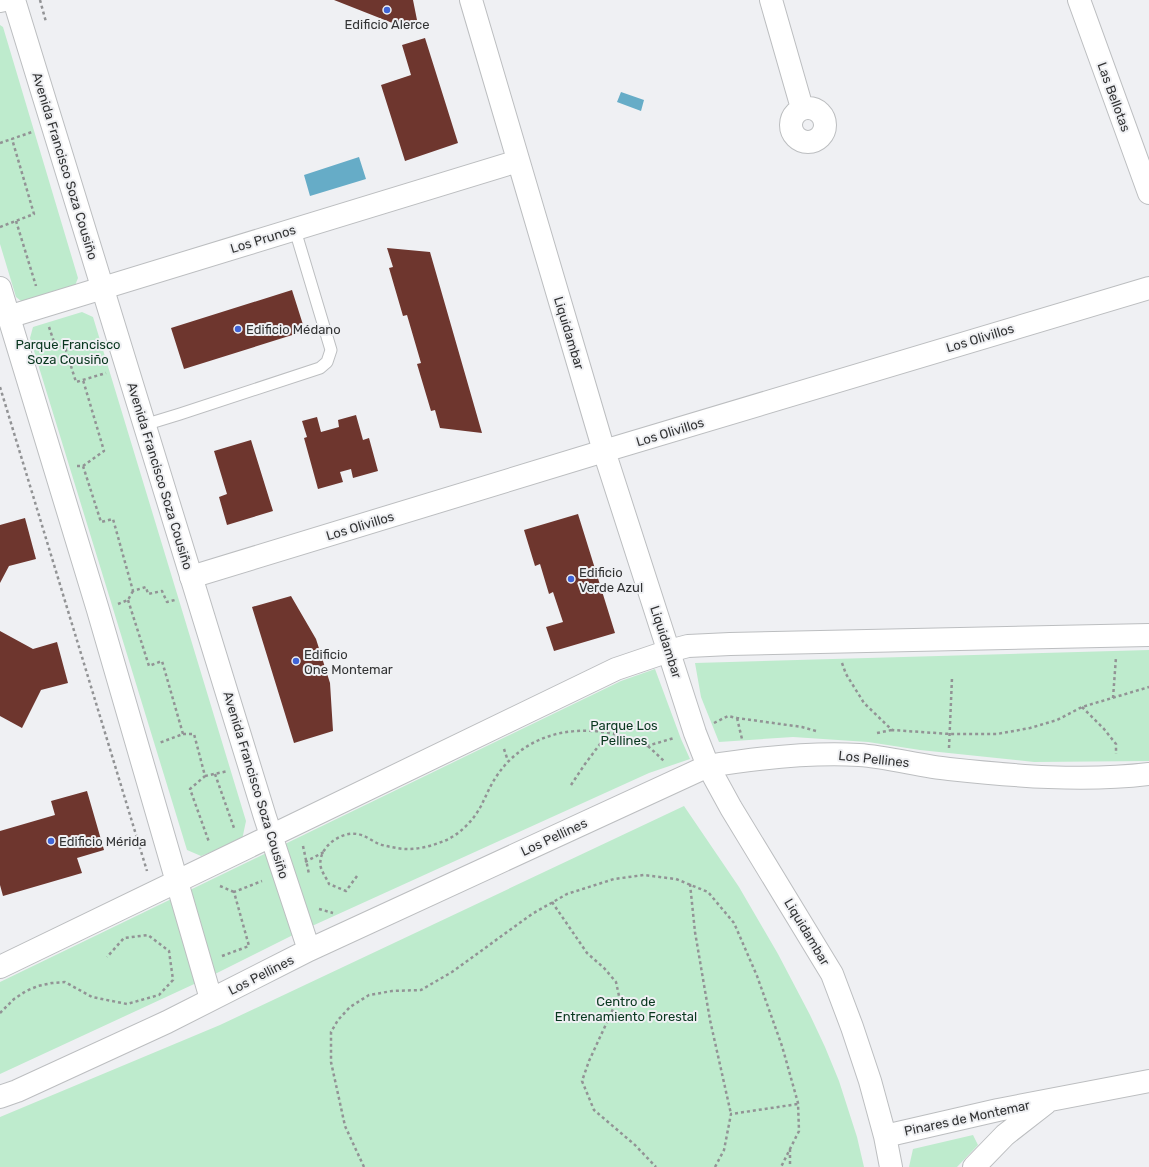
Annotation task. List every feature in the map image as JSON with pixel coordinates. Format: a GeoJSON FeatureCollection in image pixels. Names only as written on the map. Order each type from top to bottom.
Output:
{"type":"FeatureCollection","features":[{"type":"Feature","properties":{"kind":"street"},"geometry":{"type":"LineString","coordinates":[[0,1],[5,0]]}},
{"type":"Feature","properties":{"kind":"street","name":"Avenida Francisco Soza Cousiño"},"geometry":{"type":"LineString","coordinates":[[14,0],[271,835],[309,950]]}},
{"type":"Feature","properties":{"kind":"street","name":"Liquidambar"},"geometry":{"type":"LineString","coordinates":[[471,0],[604,451],[695,733],[708,766],[748,838],[774,877],[832,974],[857,1041],[870,1082],[885,1136],[891,1167]]}},
{"type":"Feature","properties":{"kind":"street"},"geometry":{"type":"LineString","coordinates":[[771,0],[802,108]]}},
{"type":"Feature","properties":{"kind":"street","name":"Las Bellotas"},"geometry":{"type":"LineString","coordinates":[[1079,0],[1149,193]]}},
{"type":"Feature","properties":{"kind":"street","name":"Los Prunos"},"geometry":{"type":"LineString","coordinates":[[8,317],[518,161]]}},
{"type":"Feature","properties":{"kind":"street"},"geometry":{"type":"LineString","coordinates":[[0,288],[100,618],[202,964],[211,1000]]}},
{"type":"Feature","properties":{"kind":"street","name":"Los Olivillos"},"geometry":{"type":"LineString","coordinates":[[194,586],[604,451],[1149,288]]}},
{"type":"Feature","properties":{"kind":"street"},"geometry":{"type":"LineString","coordinates":[[0,967],[154,894],[271,835],[616,669],[669,651],[688,646],[723,644],[1149,635]]}},
{"type":"Feature","properties":{"kind":"street","name":"Los Pellines"},"geometry":{"type":"LineString","coordinates":[[0,1097],[17,1091],[153,1028],[309,950],[708,766],[747,760],[823,754],[861,755],[948,769],[1033,776],[1118,778],[1149,774]]}},
{"type":"Feature","properties":{"kind":"street","name":"Pinares de Montemar"},"geometry":{"type":"LineString","coordinates":[[885,1136],[998,1110],[1149,1081]]}},
{"type":"Feature","properties":{"kind":"street","name":"Pinares de Montemar"},"geometry":{"type":"LineString","coordinates":[[974,1167],[1006,1135],[1049,1100]]}},
{"type":"Feature","properties":{"kind":"lane"},"geometry":{"type":"LineString","coordinates":[[144,425],[320,368],[327,362],[331,350],[295,230]]}},
{"type":"Feature","properties":{"kind":"path"},"geometry":{"type":"LineString","coordinates":[[0,143],[53,126]]}},
{"type":"Feature","properties":{"kind":"path"},"geometry":{"type":"LineString","coordinates":[[0,227],[34,214],[12,138]]}},
{"type":"Feature","properties":{"kind":"path"},"geometry":{"type":"LineString","coordinates":[[54,465],[83,466],[104,451],[84,380]]}},
{"type":"Feature","properties":{"kind":"path"},"geometry":{"type":"LineString","coordinates":[[0,387],[154,894]]}},
{"type":"Feature","properties":{"kind":"path"},"geometry":{"type":"LineString","coordinates":[[83,466],[101,522],[113,519],[133,591],[146,587],[148,594],[162,591],[167,602],[194,586]]}},
{"type":"Feature","properties":{"kind":"path"},"geometry":{"type":"LineString","coordinates":[[128,600],[149,666],[162,661],[183,734]]}},
{"type":"Feature","properties":{"kind":"path"},"geometry":{"type":"LineString","coordinates":[[1113,698],[1116,661],[1116,635]]}},
{"type":"Feature","properties":{"kind":"path"},"geometry":{"type":"LineString","coordinates":[[833,642],[846,674],[864,703],[892,730]]}},
{"type":"Feature","properties":{"kind":"path"},"geometry":{"type":"LineString","coordinates":[[948,769],[952,678]]}},
{"type":"Feature","properties":{"kind":"path"},"geometry":{"type":"LineString","coordinates":[[871,735],[892,730],[950,734],[997,734],[1030,728],[1057,720],[1082,707],[1149,687]]}},
{"type":"Feature","properties":{"kind":"path"},"geometry":{"type":"LineString","coordinates":[[1082,707],[1104,729],[1116,744],[1118,778]]}},
{"type":"Feature","properties":{"kind":"path"},"geometry":{"type":"LineString","coordinates":[[357,876],[346,891],[329,884],[321,868],[321,860],[326,849],[335,840],[350,833],[359,834],[381,845],[398,849],[414,849],[431,846],[446,840],[460,831],[472,819],[481,807],[496,776],[508,761],[528,746],[557,733],[576,730],[601,732],[636,740],[647,746],[695,733],[728,716],[802,727],[817,732]]}},
{"type":"Feature","properties":{"kind":"path"},"geometry":{"type":"LineString","coordinates":[[138,750],[183,734],[194,734],[205,776],[190,789],[210,845]]}},
{"type":"Feature","properties":{"kind":"path"},"geometry":{"type":"LineString","coordinates":[[571,785],[600,744],[620,736]]}},
{"type":"Feature","properties":{"kind":"path"},"geometry":{"type":"LineString","coordinates":[[215,774],[234,830]]}},
{"type":"Feature","properties":{"kind":"path"},"geometry":{"type":"LineString","coordinates":[[213,884],[234,892],[284,873]]}},
{"type":"Feature","properties":{"kind":"path"},"geometry":{"type":"LineString","coordinates":[[364,1167],[345,1126],[331,1062],[331,1032],[338,1020],[350,1007],[369,995],[392,991],[421,990],[452,972],[532,914],[567,894],[614,879],[644,875],[676,879],[708,892],[734,923],[760,983],[782,1046],[798,1104],[799,1131],[781,1167]]}},
{"type":"Feature","properties":{"kind":"path"},"geometry":{"type":"LineString","coordinates":[[690,884],[695,932],[710,1020],[731,1114],[724,1150],[715,1167]]}},
{"type":"Feature","properties":{"kind":"path"},"geometry":{"type":"LineString","coordinates":[[202,964],[249,946],[234,892]]}},
{"type":"Feature","properties":{"kind":"path"},"geometry":{"type":"LineString","coordinates":[[552,902],[587,953],[604,968],[616,982],[619,996],[612,1008],[589,1061],[582,1082],[594,1110],[635,1145],[656,1167]]}},
{"type":"Feature","properties":{"kind":"path"},"geometry":{"type":"LineString","coordinates":[[0,1013],[14,999],[26,991],[38,986],[52,983],[65,982],[92,997],[127,1004],[159,994],[173,980],[169,951],[148,935],[124,938],[107,957]]}},
{"type":"Feature","properties":{"kind":"path"},"geometry":{"type":"LineString","coordinates":[[731,1114],[798,1104]]}},
{"type":"Feature","properties":{"kind":"path"},"geometry":{"type":"LineString","coordinates":[[790,1149],[790,1167]]}},
{"type":"Feature","properties":{"kind":"green space","name":"Parque Francisco Soza Cousiño"},"geometry":{"type":"Polygon","coordinates":[[[0,25],[3,27],[78,278],[74,288],[25,304],[16,297],[0,244],[0,25]]]}},
{"type":"Feature","properties":{"kind":"green space","name":"Parque Francisco Soza Cousiño"},"geometry":{"type":"Polygon","coordinates":[[[82,312],[93,317],[246,821],[242,840],[201,856],[187,850],[30,338],[33,327],[82,312]]]}},
{"type":"Feature","properties":{"kind":"green space"},"geometry":{"type":"Polygon","coordinates":[[[1149,650],[1149,761],[1034,762],[920,750],[868,742],[793,737],[719,742],[701,697],[695,663],[1149,650]]]}},
{"type":"Feature","properties":{"kind":"green space","name":"Parque Los Pellines"},"geometry":{"type":"Polygon","coordinates":[[[655,669],[690,759],[649,773],[301,931],[205,979],[0,1074],[0,982],[621,681],[655,669]]]}},
{"type":"Feature","properties":{"kind":"green space","name":"Centro de Entrenamiento Forestal"},"geometry":{"type":"Polygon","coordinates":[[[684,806],[739,887],[778,954],[810,1015],[839,1081],[857,1137],[864,1167],[0,1167],[0,1117],[220,1025],[684,806]]]}},
{"type":"Feature","properties":{"kind":"green space"},"geometry":{"type":"Polygon","coordinates":[[[973,1135],[978,1145],[957,1167],[909,1167],[913,1149],[973,1135]]]}},
{"type":"Feature","properties":{"kind":"water"},"geometry":{"type":"Polygon","coordinates":[[[621,92],[644,100],[641,111],[617,102],[621,92]]]}},
{"type":"Feature","properties":{"kind":"water"},"geometry":{"type":"Polygon","coordinates":[[[359,157],[366,179],[310,196],[304,175],[359,157]]]}},
{"type":"Feature","properties":{"kind":"building","name":"Edificio Alerce"},"geometry":{"type":"Polygon","coordinates":[[[334,0],[413,0],[417,20],[400,26],[334,0]]]}},
{"type":"Feature","properties":{"kind":"building"},"geometry":{"type":"Polygon","coordinates":[[[425,38],[458,143],[405,161],[381,85],[411,75],[402,45],[425,38]]]}},
{"type":"Feature","properties":{"kind":"building"},"geometry":{"type":"Polygon","coordinates":[[[387,248],[430,252],[482,433],[440,428],[435,410],[431,411],[417,364],[421,363],[407,315],[403,316],[389,268],[393,267],[387,248]]]}},
{"type":"Feature","properties":{"kind":"building","name":"Edificio Médano"},"geometry":{"type":"Polygon","coordinates":[[[292,290],[305,331],[184,369],[171,328],[292,290]]]}},
{"type":"Feature","properties":{"kind":"building"},"geometry":{"type":"Polygon","coordinates":[[[356,415],[363,440],[369,438],[378,471],[353,478],[351,469],[340,472],[343,482],[318,489],[304,438],[307,437],[302,421],[317,417],[321,432],[339,427],[338,420],[356,415]]]}},
{"type":"Feature","properties":{"kind":"building"},"geometry":{"type":"Polygon","coordinates":[[[251,440],[273,511],[227,525],[219,497],[227,494],[214,451],[251,440]]]}},
{"type":"Feature","properties":{"kind":"building","name":"Edificio Verde Azul"},"geometry":{"type":"Polygon","coordinates":[[[578,514],[615,633],[554,651],[546,627],[563,622],[553,592],[549,594],[540,564],[535,566],[524,530],[578,514]]]}},
{"type":"Feature","properties":{"kind":"building"},"geometry":{"type":"Polygon","coordinates":[[[25,518],[36,559],[9,566],[0,583],[0,525],[25,518]]]}},
{"type":"Feature","properties":{"kind":"building","name":"Edificio One Montemar"},"geometry":{"type":"Polygon","coordinates":[[[291,596],[316,639],[330,683],[333,731],[294,743],[252,607],[291,596]]]}},
{"type":"Feature","properties":{"kind":"building"},"geometry":{"type":"Polygon","coordinates":[[[0,631],[33,649],[57,642],[68,683],[41,690],[22,728],[0,716],[0,631]]]}},
{"type":"Feature","properties":{"kind":"building","name":"Edificio Mérida"},"geometry":{"type":"Polygon","coordinates":[[[87,791],[104,850],[77,858],[82,873],[3,896],[0,885],[0,831],[55,815],[51,801],[87,791]]]}},
{"type":"Feature","properties":{"kind":"place","name":"Edificio Alerce"},"geometry":{"type":"Point","coordinates":[387,10]}},
{"type":"Feature","properties":{"kind":"place","name":"Edificio Médano"},"geometry":{"type":"Point","coordinates":[238,329]}},
{"type":"Feature","properties":{"kind":"place","name":"Edificio Verde Azul"},"geometry":{"type":"Point","coordinates":[571,579]}},
{"type":"Feature","properties":{"kind":"place","name":"Edificio One Montemar"},"geometry":{"type":"Point","coordinates":[296,661]}},
{"type":"Feature","properties":{"kind":"place","name":"Edificio Mérida"},"geometry":{"type":"Point","coordinates":[51,841]}}]}
